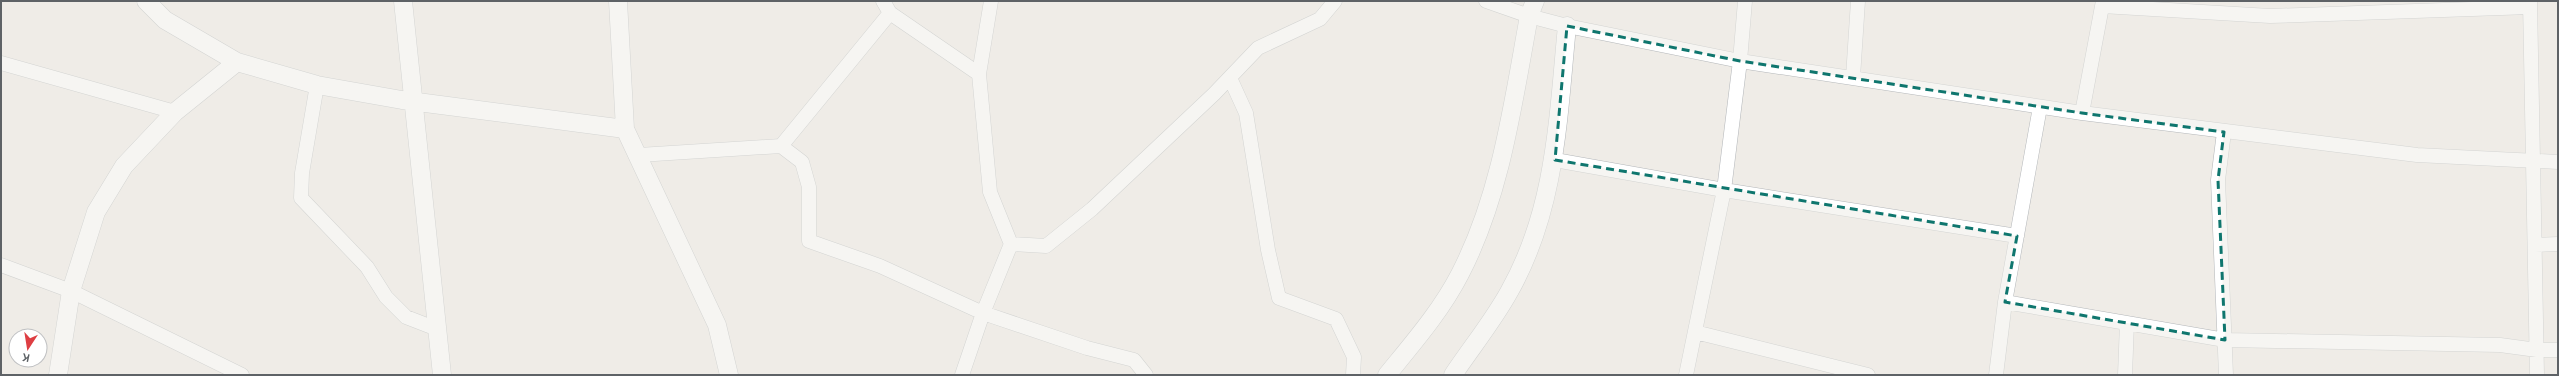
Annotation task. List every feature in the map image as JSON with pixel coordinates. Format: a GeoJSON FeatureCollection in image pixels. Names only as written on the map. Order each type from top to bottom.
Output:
{"type":"FeatureCollection","features":[{"type":"Feature","properties":{"kind":"street"},"geometry":{"type":"LineString","coordinates":[[146,1],[165,20],[237,62],[317,84],[415,102],[625,129]]}},
{"type":"Feature","properties":{"kind":"street"},"geometry":{"type":"LineString","coordinates":[[403,1],[415,102],[442,375]]}},
{"type":"Feature","properties":{"kind":"street"},"geometry":{"type":"LineString","coordinates":[[618,1],[625,129],[639,155],[717,325],[729,375]]}},
{"type":"Feature","properties":{"kind":"street"},"geometry":{"type":"LineString","coordinates":[[883,1],[890,13],[979,74]]}},
{"type":"Feature","properties":{"kind":"street"},"geometry":{"type":"LineString","coordinates":[[962,375],[983,313],[1011,244],[990,192],[979,74],[991,1]]}},
{"type":"Feature","properties":{"kind":"street"},"geometry":{"type":"LineString","coordinates":[[1011,244],[1046,246],[1092,209],[1230,78],[1258,48],[1320,19],[1335,1]]}},
{"type":"Feature","properties":{"kind":"street"},"geometry":{"type":"LineString","coordinates":[[1486,1],[1532,9],[1567,26],[1740,61],[1853,77],[2040,107],[2224,132],[2417,155],[2558,162]]}},
{"type":"Feature","properties":{"kind":"street"},"geometry":{"type":"LineString","coordinates":[[1686,375],[1724,190],[1740,61],[1745,1]]}},
{"type":"Feature","properties":{"kind":"street"},"geometry":{"type":"LineString","coordinates":[[1853,77],[1858,1]]}},
{"type":"Feature","properties":{"kind":"street"},"geometry":{"type":"LineString","coordinates":[[2082,113],[2102,3],[2270,16],[2530,4],[2537,375]]}},
{"type":"Feature","properties":{"kind":"street"},"geometry":{"type":"LineString","coordinates":[[1387,375],[1430,322],[1460,274],[1490,202],[1510,121],[1532,9]]}},
{"type":"Feature","properties":{"kind":"street"},"geometry":{"type":"LineString","coordinates":[[781,146],[890,13]]}},
{"type":"Feature","properties":{"kind":"street"},"geometry":{"type":"LineString","coordinates":[[1453,375],[1509,292],[1530,247],[1555,160],[1567,26]]}},
{"type":"Feature","properties":{"kind":"street"},"geometry":{"type":"LineString","coordinates":[[58,375],[71,291],[96,212],[124,166],[175,112],[237,62]]}},
{"type":"Feature","properties":{"kind":"street"},"geometry":{"type":"LineString","coordinates":[[1,63],[175,112]]}},
{"type":"Feature","properties":{"kind":"street"},"geometry":{"type":"LineString","coordinates":[[1230,78],[1246,113],[1268,250],[1279,298],[1336,319],[1354,357],[1354,375]]}},
{"type":"Feature","properties":{"kind":"street"},"geometry":{"type":"LineString","coordinates":[[317,84],[302,173],[301,198],[367,267],[386,297],[406,317],[437,330]]}},
{"type":"Feature","properties":{"kind":"street"},"geometry":{"type":"LineString","coordinates":[[1996,375],[2005,302],[2040,107]]}},
{"type":"Feature","properties":{"kind":"street"},"geometry":{"type":"LineString","coordinates":[[2224,132],[2218,180],[2226,375]]}},
{"type":"Feature","properties":{"kind":"street"},"geometry":{"type":"LineString","coordinates":[[639,155],[781,146],[802,162],[809,187],[810,241],[880,266],[983,313],[1087,348],[1134,360],[1146,375]]}},
{"type":"Feature","properties":{"kind":"street"},"geometry":{"type":"LineString","coordinates":[[1555,160],[1724,190],[2017,236]]}},
{"type":"Feature","properties":{"kind":"street"},"geometry":{"type":"LineString","coordinates":[[2535,245],[2558,244]]}},
{"type":"Feature","properties":{"kind":"street"},"geometry":{"type":"LineString","coordinates":[[1,265],[71,291],[227,372],[242,375]]}},
{"type":"Feature","properties":{"kind":"street"},"geometry":{"type":"LineString","coordinates":[[2005,302],[2225,340],[2500,346],[2537,350],[2558,350]]}},
{"type":"Feature","properties":{"kind":"street"},"geometry":{"type":"LineString","coordinates":[[2125,375],[2127,323]]}},
{"type":"Feature","properties":{"kind":"street"},"geometry":{"type":"LineString","coordinates":[[1695,332],[1830,370],[1868,375]]}},
{"type":"Feature","properties":{"kind":"highlighted area"},"geometry":{"type":"Polygon","coordinates":[[[1567,26],[1740,61],[2082,113],[2224,132],[2218,180],[2225,340],[2005,302],[2017,236],[1555,160],[1567,26]]]}}]}
